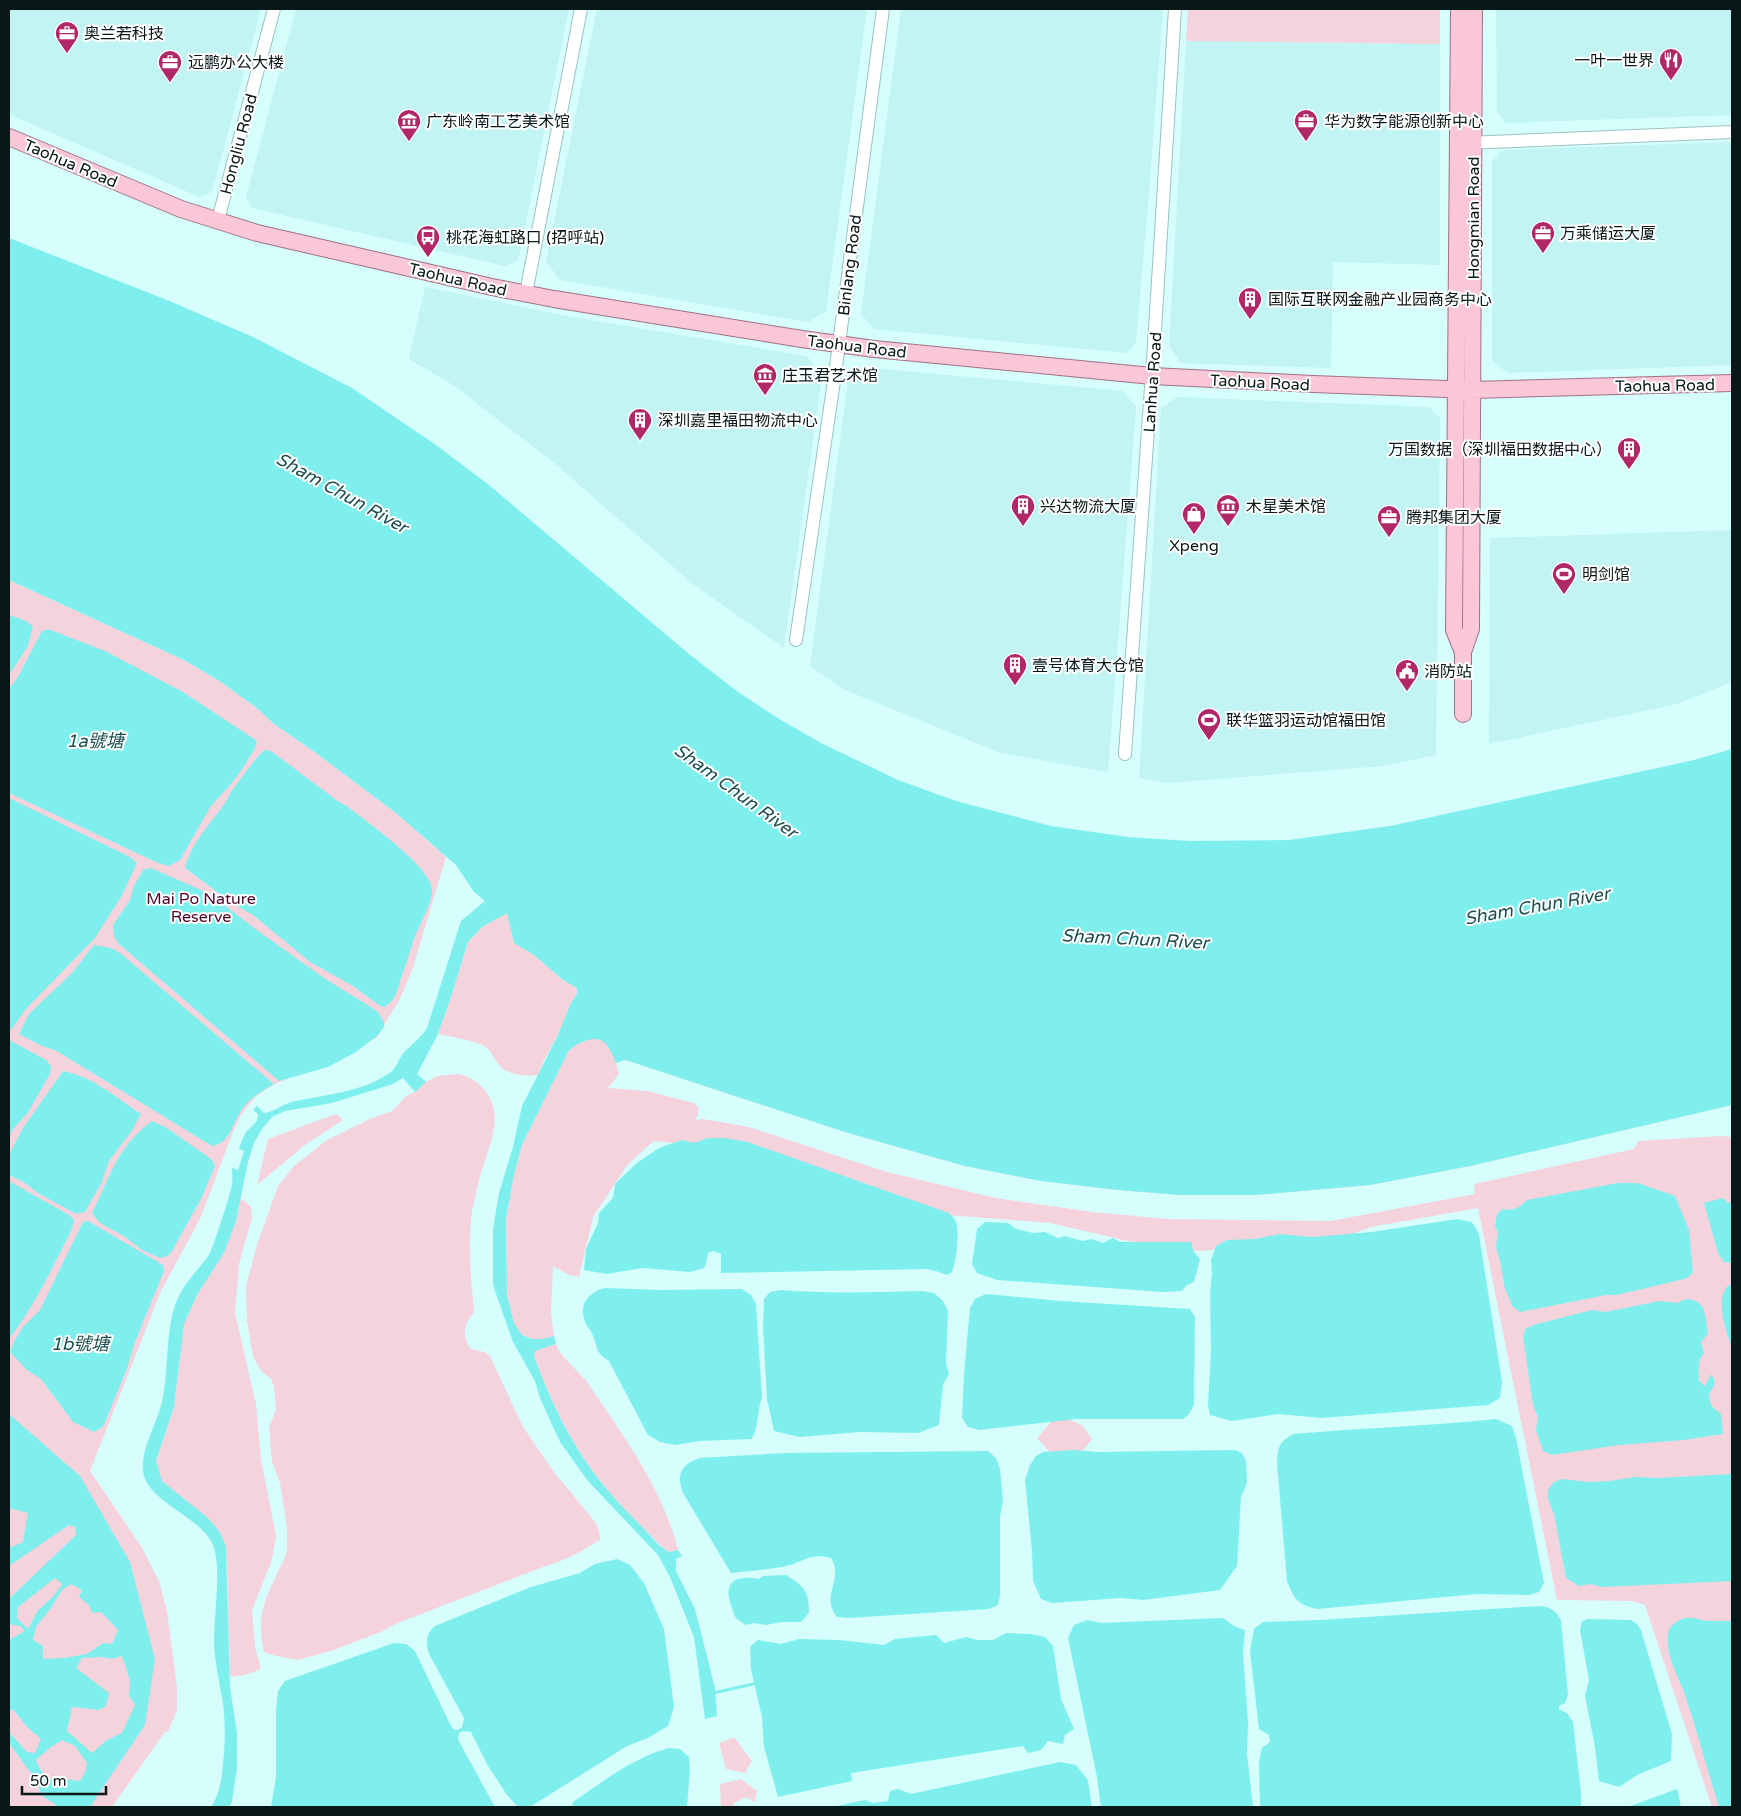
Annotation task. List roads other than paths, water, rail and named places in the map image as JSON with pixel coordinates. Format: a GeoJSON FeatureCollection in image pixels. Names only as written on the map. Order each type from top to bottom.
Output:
{"type":"FeatureCollection","features":[{"type":"Feature","properties":{"kind":"main road","name":"Hongmian Road"},"geometry":{"type":"LineString","coordinates":[[1459,9],[1466,143]]}},
{"type":"Feature","properties":{"kind":"main road","name":"Hongmian Road"},"geometry":{"type":"LineString","coordinates":[[1463,714],[1463,652],[1471,629],[1465,390],[1466,143],[1474,9]]}},
{"type":"Feature","properties":{"kind":"main road","name":"Taohua Road"},"geometry":{"type":"LineString","coordinates":[[9,138],[181,209],[257,233],[526,294],[792,338],[1152,376],[1465,390],[1732,383]]}},
{"type":"Feature","properties":{"kind":"street","name":"Hongliu Road"},"geometry":{"type":"LineString","coordinates":[[218,220],[274,9]]}},
{"type":"Feature","properties":{"kind":"street"},"geometry":{"type":"LineString","coordinates":[[526,294],[581,9]]}},
{"type":"Feature","properties":{"kind":"street","name":"Binlang Road"},"geometry":{"type":"LineString","coordinates":[[796,640],[839,344],[883,9]]}},
{"type":"Feature","properties":{"kind":"street","name":"Lanhua Road"},"geometry":{"type":"LineString","coordinates":[[1125,754],[1152,376],[1175,9]]}},
{"type":"Feature","properties":{"kind":"street"},"geometry":{"type":"LineString","coordinates":[[1466,143],[1732,132]]}},
{"type":"Feature","properties":{"kind":"water","name":"Sham Chun River"},"geometry":{"type":"Polygon","coordinates":[[[9,238],[167,300],[253,337],[352,388],[436,445],[489,485],[689,654],[738,692],[779,719],[823,744],[898,780],[956,801],[1051,826],[1128,837],[1190,841],[1289,840],[1390,826],[1694,760],[1732,749],[1732,1105],[1470,1166],[1370,1185],[1256,1195],[1181,1195],[1041,1181],[965,1166],[845,1132],[629,1061],[624,1060],[616,1063],[605,1043],[597,1039],[576,1045],[568,1052],[522,1145],[506,1219],[507,1295],[514,1323],[522,1335],[532,1339],[544,1339],[554,1336],[556,1344],[535,1351],[534,1356],[562,1422],[589,1467],[614,1498],[660,1546],[669,1552],[678,1550],[682,1556],[676,1559],[676,1571],[695,1609],[715,1688],[717,1716],[705,1719],[694,1637],[670,1577],[658,1555],[588,1481],[560,1442],[540,1398],[535,1381],[513,1342],[493,1285],[493,1229],[499,1193],[513,1147],[522,1106],[577,994],[577,988],[563,980],[534,955],[514,943],[507,913],[482,927],[468,942],[438,1034],[417,1074],[426,1082],[415,1092],[403,1078],[393,1084],[332,1103],[285,1111],[272,1117],[262,1129],[254,1143],[248,1162],[236,1221],[224,1253],[197,1295],[184,1324],[174,1407],[156,1461],[162,1481],[208,1518],[219,1531],[226,1546],[230,1687],[237,1733],[237,1768],[232,1802],[229,1807],[211,1807],[221,1781],[225,1738],[225,1721],[214,1644],[217,1578],[215,1553],[212,1543],[205,1533],[153,1491],[146,1482],[143,1471],[144,1453],[162,1402],[169,1335],[174,1309],[184,1286],[211,1250],[231,1189],[232,1168],[238,1170],[244,1151],[239,1149],[242,1140],[246,1132],[257,1120],[258,1114],[253,1110],[257,1106],[264,1113],[267,1113],[292,1102],[355,1089],[380,1079],[391,1072],[404,1053],[427,1028],[461,921],[485,901],[474,892],[456,865],[396,813],[274,724],[258,709],[221,682],[184,660],[9,580],[9,238]]]}},
{"type":"Feature","properties":{"kind":"water"},"geometry":{"type":"Polygon","coordinates":[[[9,615],[24,620],[33,626],[28,646],[9,675],[9,615]]]}},
{"type":"Feature","properties":{"kind":"water","name":"1a號塘"},"geometry":{"type":"Polygon","coordinates":[[[48,629],[105,651],[183,692],[257,741],[243,768],[211,806],[180,860],[169,866],[158,863],[9,793],[9,689],[18,677],[42,631],[48,629]]]}},
{"type":"Feature","properties":{"kind":"water"},"geometry":{"type":"Polygon","coordinates":[[[264,750],[271,751],[382,833],[410,857],[429,879],[432,889],[430,901],[414,939],[396,994],[385,1007],[380,1006],[353,986],[310,962],[253,915],[232,903],[185,868],[201,835],[233,789],[264,750]]]}},
{"type":"Feature","properties":{"kind":"water"},"geometry":{"type":"Polygon","coordinates":[[[9,798],[130,857],[137,863],[121,897],[95,938],[26,1009],[11,1030],[9,1029],[9,798]]]}},
{"type":"Feature","properties":{"kind":"water"},"geometry":{"type":"Polygon","coordinates":[[[151,868],[210,894],[324,978],[377,1011],[384,1022],[384,1027],[377,1036],[356,1052],[328,1067],[279,1081],[119,944],[114,937],[113,925],[130,900],[134,886],[143,870],[151,868]]]}},
{"type":"Feature","properties":{"kind":"water"},"geometry":{"type":"Polygon","coordinates":[[[94,945],[111,948],[120,953],[274,1084],[257,1094],[246,1104],[223,1141],[212,1146],[55,1050],[42,1046],[19,1034],[29,1014],[72,973],[94,945]]]}},
{"type":"Feature","properties":{"kind":"water"},"geometry":{"type":"Polygon","coordinates":[[[9,1040],[46,1060],[51,1066],[50,1074],[27,1114],[13,1129],[9,1138],[9,1040]]]}},
{"type":"Feature","properties":{"kind":"water"},"geometry":{"type":"Polygon","coordinates":[[[63,1071],[94,1083],[141,1114],[131,1132],[109,1161],[102,1182],[85,1212],[76,1214],[9,1175],[9,1155],[23,1128],[63,1071]]]}},
{"type":"Feature","properties":{"kind":"water"},"geometry":{"type":"Polygon","coordinates":[[[152,1121],[167,1128],[211,1159],[215,1166],[201,1199],[172,1251],[168,1256],[160,1258],[142,1250],[125,1237],[100,1223],[92,1213],[121,1154],[136,1135],[152,1121]]]}},
{"type":"Feature","properties":{"kind":"water"},"geometry":{"type":"Polygon","coordinates":[[[708,1138],[725,1138],[748,1142],[949,1213],[956,1221],[958,1232],[957,1250],[952,1272],[947,1275],[927,1269],[721,1273],[721,1254],[713,1251],[708,1253],[704,1268],[690,1272],[642,1268],[607,1274],[584,1270],[586,1249],[598,1223],[599,1213],[613,1198],[615,1184],[637,1163],[659,1148],[682,1140],[694,1143],[708,1138]]]}},
{"type":"Feature","properties":{"kind":"water","name":"1b號塘"},"geometry":{"type":"Polygon","coordinates":[[[9,1181],[69,1215],[74,1220],[72,1229],[43,1286],[9,1339],[9,1181]]]}},
{"type":"Feature","properties":{"kind":"water"},"geometry":{"type":"Polygon","coordinates":[[[1618,1183],[1638,1183],[1675,1196],[1689,1230],[1693,1272],[1688,1278],[1617,1295],[1606,1295],[1520,1312],[1513,1307],[1505,1289],[1496,1247],[1498,1232],[1495,1226],[1497,1215],[1502,1209],[1510,1210],[1516,1208],[1527,1200],[1618,1183]]]}},
{"type":"Feature","properties":{"kind":"water"},"geometry":{"type":"Polygon","coordinates":[[[1723,1198],[1728,1203],[1732,1202],[1732,1263],[1724,1262],[1718,1253],[1704,1203],[1723,1198]]]}},
{"type":"Feature","properties":{"kind":"water"},"geometry":{"type":"Polygon","coordinates":[[[1457,1219],[1472,1222],[1479,1234],[1502,1382],[1500,1398],[1488,1405],[1321,1418],[1279,1414],[1232,1421],[1210,1415],[1208,1405],[1211,1350],[1211,1260],[1216,1246],[1227,1240],[1255,1239],[1280,1234],[1312,1237],[1372,1232],[1457,1219]]]}},
{"type":"Feature","properties":{"kind":"water","name":"1b號塘"},"geometry":{"type":"Polygon","coordinates":[[[88,1221],[163,1265],[164,1271],[103,1427],[94,1432],[73,1422],[41,1379],[27,1370],[10,1352],[22,1328],[40,1310],[83,1222],[88,1221]]]}},
{"type":"Feature","properties":{"kind":"water"},"geometry":{"type":"Polygon","coordinates":[[[985,1222],[1008,1223],[1016,1229],[1033,1233],[1045,1232],[1058,1238],[1064,1236],[1083,1241],[1092,1239],[1103,1243],[1113,1238],[1120,1242],[1191,1242],[1194,1252],[1200,1259],[1194,1282],[1187,1285],[1182,1291],[1163,1292],[997,1280],[977,1273],[972,1264],[977,1229],[985,1222]]]}},
{"type":"Feature","properties":{"kind":"water"},"geometry":{"type":"Polygon","coordinates":[[[1729,1285],[1732,1285],[1732,1348],[1724,1324],[1722,1306],[1722,1298],[1729,1285]]]}},
{"type":"Feature","properties":{"kind":"water"},"geometry":{"type":"Polygon","coordinates":[[[605,1288],[661,1290],[742,1289],[751,1295],[756,1304],[762,1397],[752,1439],[699,1441],[675,1445],[660,1442],[648,1435],[609,1361],[598,1350],[593,1335],[584,1319],[583,1307],[588,1297],[598,1290],[605,1288]]]}},
{"type":"Feature","properties":{"kind":"water"},"geometry":{"type":"Polygon","coordinates":[[[781,1290],[834,1292],[922,1291],[934,1293],[943,1301],[948,1311],[946,1363],[949,1374],[943,1385],[939,1425],[918,1433],[860,1432],[799,1437],[774,1431],[767,1399],[763,1327],[764,1299],[770,1292],[781,1290]]]}},
{"type":"Feature","properties":{"kind":"water"},"geometry":{"type":"Polygon","coordinates":[[[986,1294],[1060,1301],[1190,1309],[1195,1317],[1194,1405],[1189,1414],[1183,1419],[1076,1419],[979,1430],[968,1427],[962,1418],[970,1308],[975,1299],[986,1294]]]}},
{"type":"Feature","properties":{"kind":"water"},"geometry":{"type":"Polygon","coordinates":[[[1686,1299],[1698,1302],[1704,1310],[1708,1333],[1701,1343],[1704,1353],[1699,1363],[1699,1381],[1705,1386],[1711,1374],[1714,1379],[1713,1389],[1709,1394],[1709,1398],[1712,1406],[1721,1414],[1723,1434],[1684,1440],[1619,1445],[1552,1455],[1543,1451],[1536,1430],[1538,1417],[1533,1405],[1523,1336],[1526,1328],[1592,1310],[1605,1312],[1660,1301],[1677,1303],[1686,1299]]]}},
{"type":"Feature","properties":{"kind":"water"},"geometry":{"type":"Polygon","coordinates":[[[9,1414],[80,1476],[130,1562],[155,1659],[145,1725],[90,1807],[56,1807],[56,1805],[41,1795],[38,1783],[9,1743],[9,1732],[27,1752],[35,1753],[41,1739],[27,1727],[13,1709],[9,1712],[9,1640],[25,1631],[20,1626],[9,1624],[9,1599],[76,1535],[75,1527],[69,1525],[9,1566],[9,1548],[23,1542],[28,1513],[9,1508],[9,1414]],[[55,1578],[17,1608],[17,1618],[28,1629],[38,1610],[54,1596],[62,1584],[55,1578]],[[71,1584],[62,1590],[36,1627],[33,1640],[43,1646],[43,1659],[87,1654],[103,1643],[112,1644],[118,1630],[101,1612],[92,1613],[89,1605],[79,1597],[82,1590],[71,1584]],[[122,1656],[112,1659],[101,1657],[82,1658],[76,1668],[109,1693],[106,1706],[99,1710],[72,1707],[67,1731],[92,1753],[107,1740],[122,1733],[135,1705],[129,1696],[130,1681],[122,1656]],[[62,1740],[36,1760],[42,1771],[48,1777],[60,1783],[65,1779],[80,1781],[85,1773],[87,1763],[75,1746],[62,1740]]]}},
{"type":"Feature","properties":{"kind":"water"},"geometry":{"type":"Polygon","coordinates":[[[1496,1419],[1512,1426],[1516,1438],[1544,1583],[1539,1592],[1529,1595],[1477,1594],[1317,1609],[1305,1605],[1298,1600],[1292,1593],[1287,1581],[1277,1463],[1280,1445],[1285,1439],[1294,1434],[1496,1419]]]}},
{"type":"Feature","properties":{"kind":"water"},"geometry":{"type":"Polygon","coordinates":[[[1073,1450],[1097,1452],[1235,1450],[1242,1453],[1246,1461],[1247,1483],[1241,1497],[1237,1566],[1220,1590],[1143,1600],[1121,1598],[1052,1603],[1041,1599],[1033,1581],[1025,1480],[1030,1465],[1036,1456],[1043,1452],[1073,1450]]]}},
{"type":"Feature","properties":{"kind":"water"},"geometry":{"type":"Polygon","coordinates":[[[988,1451],[996,1458],[1000,1469],[1003,1501],[1000,1517],[1000,1596],[998,1605],[989,1609],[849,1618],[837,1617],[830,1599],[835,1577],[835,1567],[831,1558],[817,1556],[789,1566],[731,1573],[683,1493],[680,1480],[684,1467],[688,1463],[700,1458],[784,1453],[988,1451]]]}},
{"type":"Feature","properties":{"kind":"water"},"geometry":{"type":"Polygon","coordinates":[[[1732,1474],[1732,1581],[1603,1587],[1590,1584],[1579,1586],[1566,1578],[1554,1514],[1548,1499],[1548,1490],[1554,1482],[1562,1479],[1589,1482],[1636,1477],[1658,1478],[1732,1474]]]}},
{"type":"Feature","properties":{"kind":"water"},"geometry":{"type":"Polygon","coordinates":[[[617,1559],[630,1565],[644,1583],[664,1629],[674,1707],[668,1726],[648,1738],[627,1746],[530,1807],[518,1807],[507,1795],[488,1766],[471,1732],[463,1731],[459,1733],[458,1739],[495,1807],[271,1807],[276,1777],[276,1711],[278,1691],[285,1681],[394,1643],[406,1644],[415,1651],[450,1724],[453,1729],[458,1730],[462,1727],[464,1718],[429,1654],[427,1639],[429,1632],[435,1626],[531,1587],[580,1573],[595,1564],[617,1559]]]}},
{"type":"Feature","properties":{"kind":"water"},"geometry":{"type":"Polygon","coordinates":[[[786,1575],[802,1586],[807,1594],[809,1613],[801,1622],[782,1622],[766,1625],[754,1623],[746,1625],[736,1618],[728,1594],[731,1584],[735,1580],[740,1578],[759,1579],[763,1576],[786,1575]]]}},
{"type":"Feature","properties":{"kind":"water"},"geometry":{"type":"Polygon","coordinates":[[[1539,1606],[1552,1610],[1561,1620],[1568,1695],[1565,1703],[1559,1706],[1559,1709],[1567,1713],[1573,1722],[1581,1807],[1260,1807],[1259,1762],[1262,1748],[1270,1742],[1269,1735],[1259,1729],[1250,1651],[1254,1629],[1263,1622],[1539,1606]]]}},
{"type":"Feature","properties":{"kind":"water"},"geometry":{"type":"Polygon","coordinates":[[[1223,1618],[1234,1626],[1245,1630],[1243,1652],[1248,1722],[1247,1753],[1253,1807],[1101,1807],[1097,1777],[1068,1638],[1074,1625],[1087,1620],[1101,1623],[1223,1618]]]}},
{"type":"Feature","properties":{"kind":"water"},"geometry":{"type":"Polygon","coordinates":[[[1684,1618],[1706,1621],[1732,1621],[1732,1807],[1719,1807],[1689,1706],[1668,1649],[1668,1633],[1670,1628],[1684,1618]]]}},
{"type":"Feature","properties":{"kind":"water"},"geometry":{"type":"Polygon","coordinates":[[[1588,1619],[1631,1620],[1637,1624],[1641,1630],[1672,1734],[1671,1761],[1639,1774],[1619,1787],[1599,1781],[1595,1747],[1585,1696],[1589,1680],[1580,1630],[1582,1621],[1588,1619]]]}},
{"type":"Feature","properties":{"kind":"water"},"geometry":{"type":"Polygon","coordinates":[[[1006,1633],[1045,1637],[1053,1646],[1061,1699],[1074,1729],[1065,1735],[1063,1744],[1048,1741],[1041,1750],[1028,1753],[1023,1746],[851,1773],[852,1781],[778,1797],[764,1747],[762,1717],[751,1669],[750,1647],[758,1640],[781,1644],[799,1639],[839,1640],[884,1645],[895,1639],[936,1635],[944,1643],[966,1637],[977,1640],[993,1640],[1006,1633]]]}},
{"type":"Feature","properties":{"kind":"water"},"geometry":{"type":"Polygon","coordinates":[[[669,1748],[680,1749],[689,1757],[690,1770],[687,1807],[572,1807],[573,1802],[619,1771],[656,1752],[669,1748]]]}},
{"type":"Feature","properties":{"kind":"water"},"geometry":{"type":"Polygon","coordinates":[[[1060,1762],[1076,1765],[1088,1780],[1092,1807],[832,1807],[865,1800],[873,1803],[888,1801],[890,1791],[898,1789],[911,1794],[1060,1762]]]}},
{"type":"Feature","properties":{"kind":"water"},"geometry":{"type":"Polygon","coordinates":[[[1677,1789],[1681,1807],[1628,1807],[1677,1789]]]}},
{"type":"Feature","properties":{"kind":"waterway"},"geometry":{"type":"LineString","coordinates":[[713,1693],[758,1683]]}},
{"type":"Feature","properties":{"kind":"place","name":"奥兰若科技"},"geometry":{"type":"Point","coordinates":[67,54]}},
{"type":"Feature","properties":{"kind":"place","name":"一叶一世界"},"geometry":{"type":"Point","coordinates":[1671,81]}},
{"type":"Feature","properties":{"kind":"place","name":"远鹏办公大楼"},"geometry":{"type":"Point","coordinates":[170,83]}},
{"type":"Feature","properties":{"kind":"place","name":"广东岭南工艺美术馆"},"geometry":{"type":"Point","coordinates":[409,142]}},
{"type":"Feature","properties":{"kind":"place","name":"华为数字能源创新中心"},"geometry":{"type":"Point","coordinates":[1306,142]}},
{"type":"Feature","properties":{"kind":"place","name":"万乘储运大厦"},"geometry":{"type":"Point","coordinates":[1543,254]}},
{"type":"Feature","properties":{"kind":"place","name":"桃花海虹路口 (招呼站)"},"geometry":{"type":"Point","coordinates":[428,258]}},
{"type":"Feature","properties":{"kind":"place","name":"国际互联网金融产业园商务中心"},"geometry":{"type":"Point","coordinates":[1250,320]}},
{"type":"Feature","properties":{"kind":"place","name":"庄玉君艺术馆"},"geometry":{"type":"Point","coordinates":[765,396]}},
{"type":"Feature","properties":{"kind":"place","name":"深圳嘉里福田物流中心"},"geometry":{"type":"Point","coordinates":[640,441]}},
{"type":"Feature","properties":{"kind":"place","name":"万国数据（深圳福田数据中心）"},"geometry":{"type":"Point","coordinates":[1629,470]}},
{"type":"Feature","properties":{"kind":"place","name":"兴达物流大厦"},"geometry":{"type":"Point","coordinates":[1023,527]}},
{"type":"Feature","properties":{"kind":"place","name":"木星美术馆"},"geometry":{"type":"Point","coordinates":[1228,527]}},
{"type":"Feature","properties":{"kind":"place","name":"Xpeng"},"geometry":{"type":"Point","coordinates":[1194,535]}},
{"type":"Feature","properties":{"kind":"place","name":"腾邦集团大厦"},"geometry":{"type":"Point","coordinates":[1389,538]}},
{"type":"Feature","properties":{"kind":"place","name":"明剑馆"},"geometry":{"type":"Point","coordinates":[1564,595]}},
{"type":"Feature","properties":{"kind":"place","name":"壹号体育大仓馆"},"geometry":{"type":"Point","coordinates":[1015,686]}},
{"type":"Feature","properties":{"kind":"place","name":"消防站"},"geometry":{"type":"Point","coordinates":[1407,692]}},
{"type":"Feature","properties":{"kind":"place","name":"联华篮羽运动馆福田馆"},"geometry":{"type":"Point","coordinates":[1209,741]}},
{"type":"Feature","properties":{"kind":"park label","name":"Mai Po Nature Reserve"},"geometry":{"type":"Point","coordinates":[201,907]}}]}
